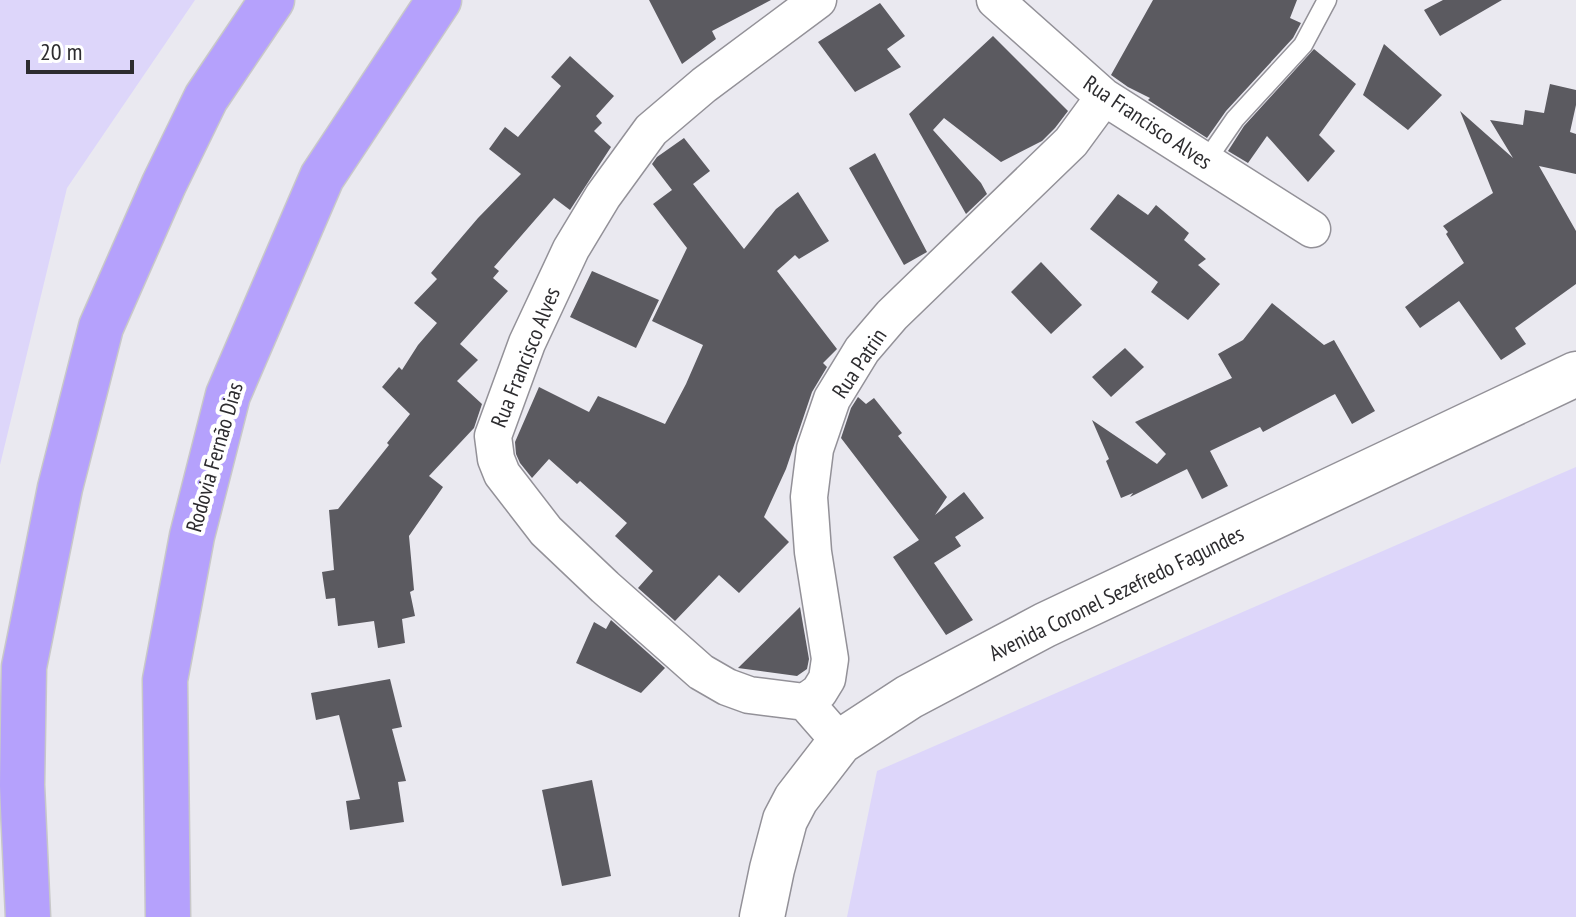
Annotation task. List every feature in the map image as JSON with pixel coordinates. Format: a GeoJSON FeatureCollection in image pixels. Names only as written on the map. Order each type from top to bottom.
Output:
{"type":"FeatureCollection","features":[{"type":"Feature","properties":{"kind":"highway"},"geometry":{"type":"LineString","coordinates":[[28,917],[22,785],[24,667],[60,488],[101,327],[206,98],[272,0]]}},
{"type":"Feature","properties":{"kind":"highway","name":"Rodovia Fernão Dias"},"geometry":{"type":"LineString","coordinates":[[168,917],[165,680],[192,536],[228,395],[322,177],[439,0]]}},
{"type":"Feature","properties":{"kind":"main road","name":"Avenida Coronel Sezefredo Fagundes"},"geometry":{"type":"LineString","coordinates":[[762,917],[785,820],[796,799],[840,742],[909,697],[1045,625],[1576,374]]}},
{"type":"Feature","properties":{"kind":"street","name":"Rua Francisco Alves"},"geometry":{"type":"LineString","coordinates":[[805,702],[749,695],[701,672],[546,531],[502,474],[493,436],[527,343],[571,249],[603,196],[651,130],[704,85],[818,0]]}},
{"type":"Feature","properties":{"kind":"street","name":"Rua Francisco Alves"},"geometry":{"type":"LineString","coordinates":[[995,0],[1104,97],[1312,229]]}},
{"type":"Feature","properties":{"kind":"street","name":"Rua Patrin"},"geometry":{"type":"LineString","coordinates":[[805,702],[819,692],[827,679],[830,659],[813,552],[809,497],[815,449],[832,399],[862,350],[892,315],[1071,142],[1104,97]]}},
{"type":"Feature","properties":{"kind":"street"},"geometry":{"type":"LineString","coordinates":[[805,702],[840,742]]}},
{"type":"Feature","properties":{"kind":"lane"},"geometry":{"type":"LineString","coordinates":[[1206,161],[1235,119],[1303,45],[1327,0]]}},
{"type":"Feature","properties":{"kind":"shaded area"},"geometry":{"type":"Polygon","coordinates":[[[0,0],[195,0],[67,188],[0,465],[0,0]]]}},
{"type":"Feature","properties":{"kind":"shaded area"},"geometry":{"type":"Polygon","coordinates":[[[1576,467],[1576,917],[847,917],[877,771],[1576,467]]]}},
{"type":"Feature","properties":{"kind":"building"},"geometry":{"type":"Polygon","coordinates":[[[649,0],[771,0],[712,31],[716,39],[682,64],[649,0]]]}},
{"type":"Feature","properties":{"kind":"building"},"geometry":{"type":"Polygon","coordinates":[[[1153,0],[1297,0],[1290,18],[1301,23],[1293,38],[1226,111],[1207,138],[1111,75],[1153,0]]]}},
{"type":"Feature","properties":{"kind":"building"},"geometry":{"type":"Polygon","coordinates":[[[1443,0],[1502,0],[1440,36],[1424,10],[1443,0]]]}},
{"type":"Feature","properties":{"kind":"building"},"geometry":{"type":"Polygon","coordinates":[[[880,3],[905,36],[887,49],[901,67],[855,92],[818,42],[880,3]]]}},
{"type":"Feature","properties":{"kind":"building"},"geometry":{"type":"Polygon","coordinates":[[[993,36],[1068,111],[1042,141],[1001,162],[944,118],[933,130],[981,183],[987,194],[966,214],[909,114],[993,36]]]}},
{"type":"Feature","properties":{"kind":"building"},"geometry":{"type":"Polygon","coordinates":[[[1384,44],[1442,95],[1408,130],[1363,95],[1384,44]]]}},
{"type":"Feature","properties":{"kind":"building"},"geometry":{"type":"Polygon","coordinates":[[[1314,49],[1356,84],[1319,135],[1335,151],[1308,182],[1267,136],[1248,163],[1228,151],[1244,126],[1314,49]]]}},
{"type":"Feature","properties":{"kind":"building"},"geometry":{"type":"Polygon","coordinates":[[[570,56],[614,96],[596,116],[602,123],[594,131],[611,147],[570,210],[554,198],[494,267],[499,271],[493,278],[508,291],[460,344],[478,360],[457,381],[482,404],[474,428],[429,476],[443,487],[409,536],[414,590],[410,592],[415,616],[402,619],[405,643],[378,648],[374,621],[338,626],[335,598],[326,599],[322,572],[334,570],[329,510],[338,509],[410,414],[382,387],[399,367],[402,370],[437,323],[414,303],[437,279],[431,273],[521,174],[489,149],[505,127],[518,137],[561,86],[551,77],[570,56]]]}},
{"type":"Feature","properties":{"kind":"building"},"geometry":{"type":"Polygon","coordinates":[[[1550,84],[1576,90],[1570,132],[1576,134],[1576,174],[1539,166],[1576,231],[1576,284],[1515,328],[1526,344],[1501,360],[1459,301],[1420,328],[1405,307],[1464,263],[1443,226],[1493,193],[1460,111],[1513,158],[1490,120],[1523,125],[1525,110],[1544,113],[1550,84]]]}},
{"type":"Feature","properties":{"kind":"building"},"geometry":{"type":"Polygon","coordinates":[[[684,138],[710,171],[693,184],[744,249],[776,209],[798,192],[829,241],[799,259],[795,255],[777,271],[837,349],[823,363],[827,367],[812,392],[786,469],[764,517],[789,542],[739,593],[719,575],[675,621],[638,588],[653,571],[615,536],[627,523],[580,481],[577,484],[549,459],[532,478],[520,463],[515,442],[539,387],[589,412],[598,396],[665,424],[703,345],[652,321],[687,248],[653,204],[672,190],[652,164],[684,138]]]}},
{"type":"Feature","properties":{"kind":"building"},"geometry":{"type":"Polygon","coordinates":[[[875,153],[927,252],[904,265],[849,168],[875,153]]]}},
{"type":"Feature","properties":{"kind":"building"},"geometry":{"type":"Polygon","coordinates":[[[1118,194],[1148,215],[1156,205],[1189,233],[1184,240],[1206,259],[1198,265],[1220,284],[1188,320],[1151,292],[1158,282],[1090,229],[1118,194]]]}},
{"type":"Feature","properties":{"kind":"building"},"geometry":{"type":"Polygon","coordinates":[[[1041,262],[1082,305],[1051,334],[1011,292],[1041,262]]]}},
{"type":"Feature","properties":{"kind":"building"},"geometry":{"type":"Polygon","coordinates":[[[592,271],[659,300],[636,348],[570,317],[592,271]]]}},
{"type":"Feature","properties":{"kind":"building"},"geometry":{"type":"Polygon","coordinates":[[[1272,303],[1324,345],[1334,340],[1375,411],[1352,424],[1335,394],[1263,432],[1260,427],[1210,451],[1228,486],[1202,499],[1187,469],[1130,497],[1133,493],[1121,498],[1092,420],[1157,464],[1166,454],[1135,422],[1232,378],[1218,354],[1243,340],[1272,303]]]}},
{"type":"Feature","properties":{"kind":"building"},"geometry":{"type":"Polygon","coordinates":[[[1125,348],[1144,367],[1111,397],[1092,377],[1125,348]]]}},
{"type":"Feature","properties":{"kind":"building"},"geometry":{"type":"Polygon","coordinates":[[[858,397],[866,404],[874,398],[902,433],[898,436],[947,497],[935,515],[964,492],[984,518],[955,537],[961,546],[934,563],[973,620],[946,635],[893,557],[919,540],[841,438],[858,397]]]}},
{"type":"Feature","properties":{"kind":"building"},"geometry":{"type":"Polygon","coordinates":[[[800,607],[809,659],[807,669],[797,676],[738,668],[800,607]]]}},
{"type":"Feature","properties":{"kind":"building"},"geometry":{"type":"Polygon","coordinates":[[[611,620],[665,668],[641,693],[576,663],[594,622],[606,629],[611,620]]]}},
{"type":"Feature","properties":{"kind":"building"},"geometry":{"type":"Polygon","coordinates":[[[390,679],[402,727],[392,729],[406,781],[398,782],[404,822],[350,830],[346,801],[360,799],[339,715],[316,720],[311,693],[390,679]]]}},
{"type":"Feature","properties":{"kind":"building"},"geometry":{"type":"Polygon","coordinates":[[[592,780],[611,876],[562,886],[542,790],[592,780]]]}}]}
